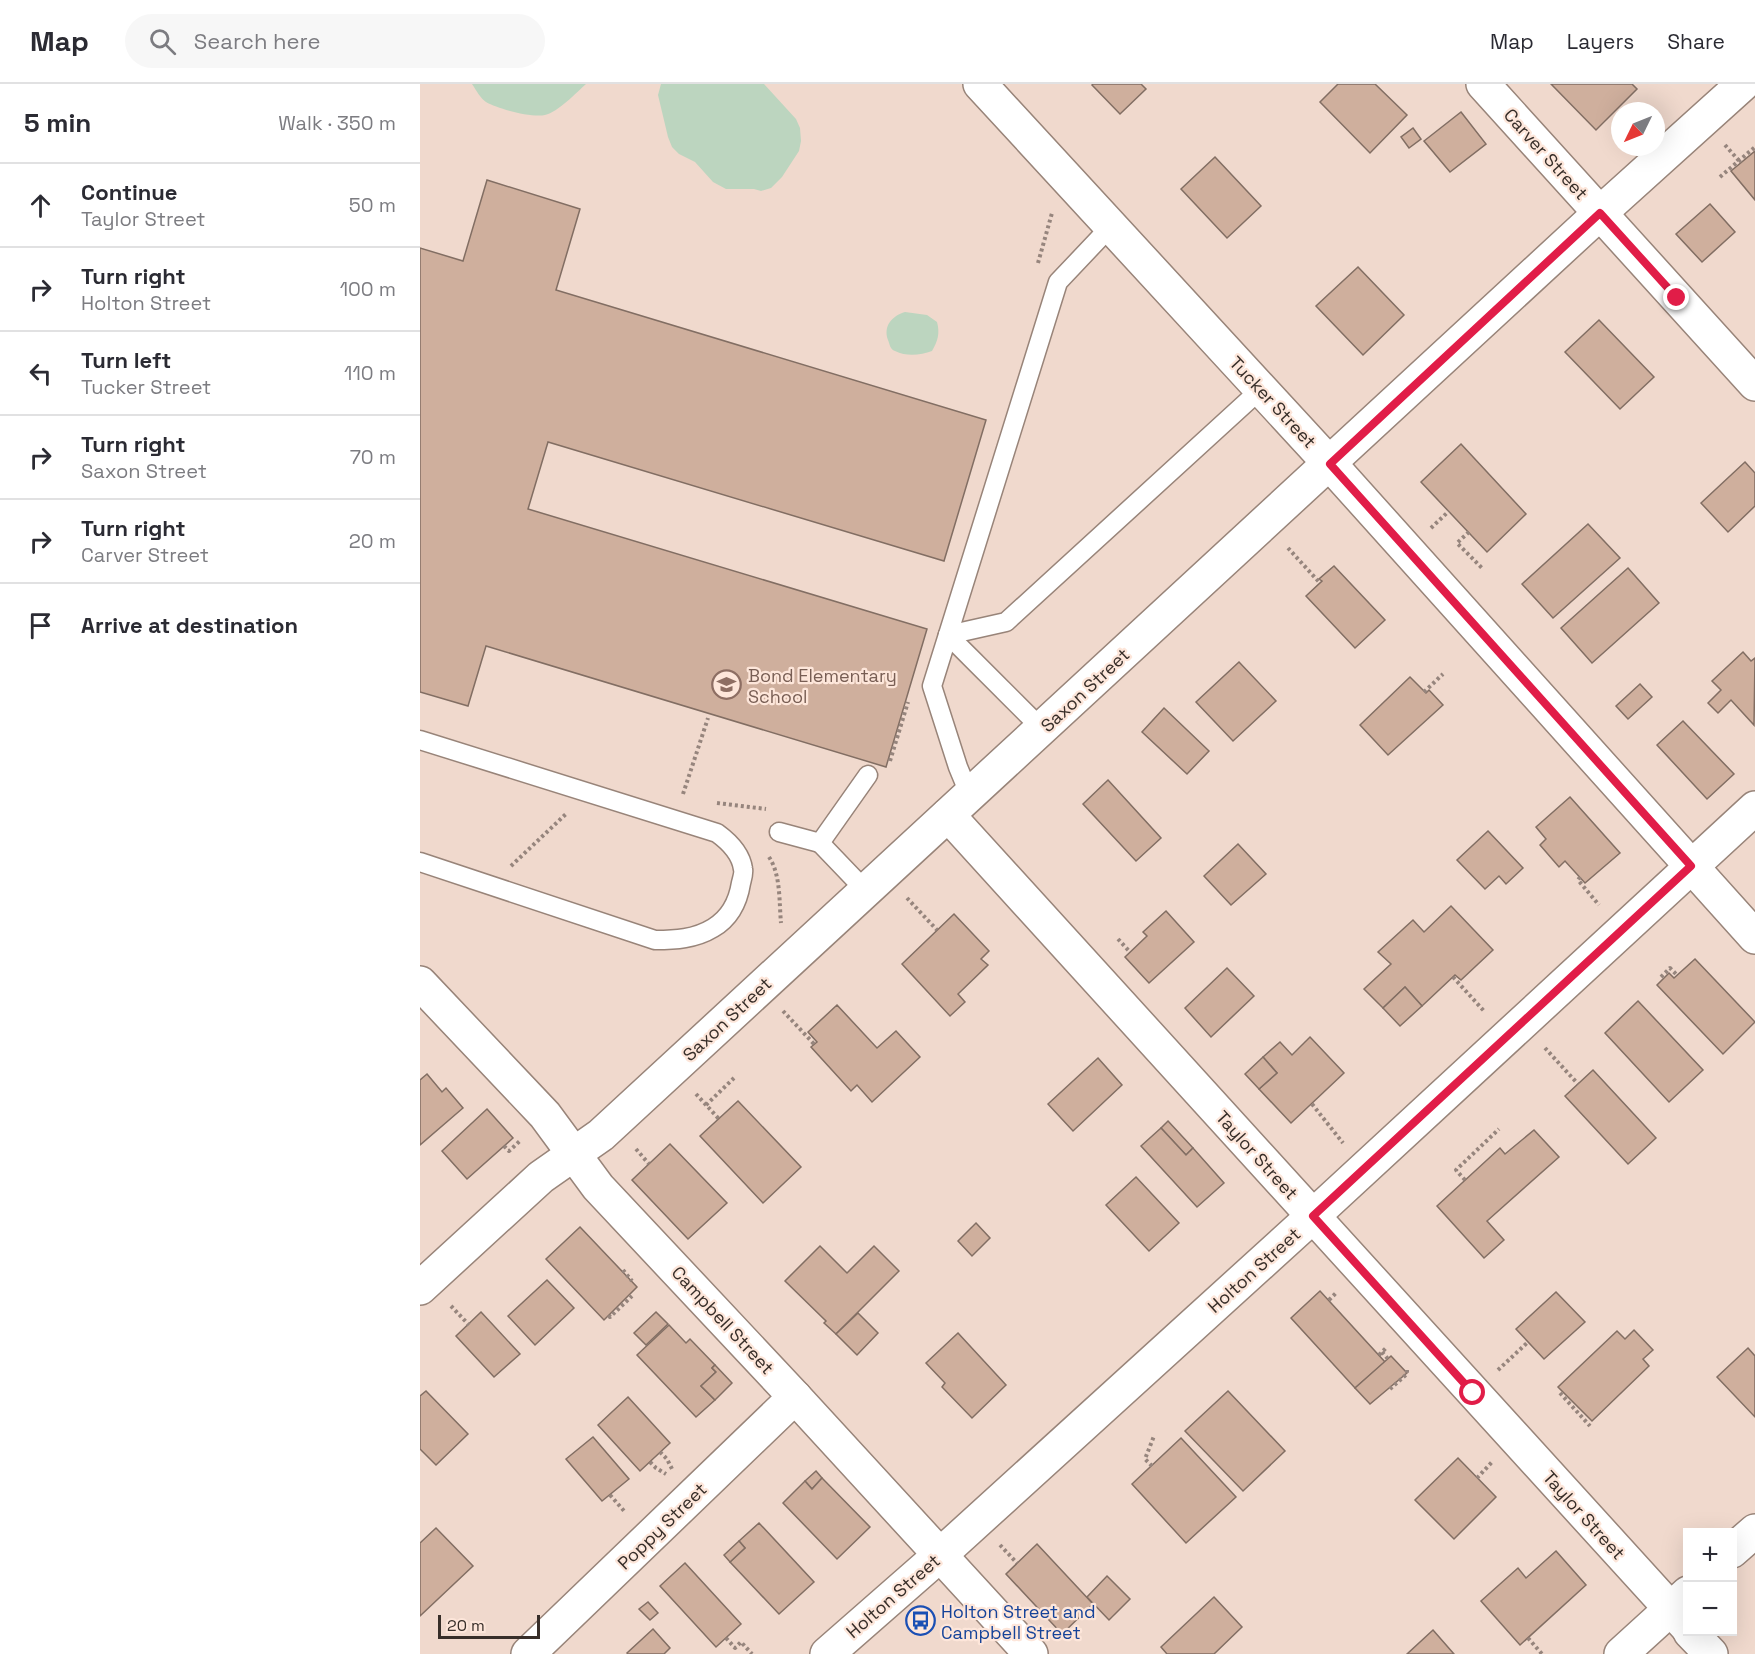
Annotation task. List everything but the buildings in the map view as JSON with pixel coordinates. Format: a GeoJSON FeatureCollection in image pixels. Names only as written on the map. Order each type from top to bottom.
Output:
{"type":"FeatureCollection","features":[{"type":"Feature","properties":{"kind":"street","name":"Tucker Street"},"geometry":{"type":"LineString","coordinates":[[980,84],[1330,464],[1755,937]]}},
{"type":"Feature","properties":{"kind":"street","name":"Carver Street"},"geometry":{"type":"LineString","coordinates":[[1483,84],[1755,384]]}},
{"type":"Feature","properties":{"kind":"street","name":"Saxon Street"},"geometry":{"type":"LineString","coordinates":[[433,1294],[541,1178],[601,1135],[1600,213],[1743,84]]}},
{"type":"Feature","properties":{"kind":"street","name":"Taylor Street"},"geometry":{"type":"LineString","coordinates":[[959,805],[1313,1216],[1683,1615]]}},
{"type":"Feature","properties":{"kind":"street","name":"Holton Street"},"geometry":{"type":"LineString","coordinates":[[827,1654],[940,1555],[1313,1216],[1755,808]]}},
{"type":"Feature","properties":{"kind":"street","name":"Campbell Street"},"geometry":{"type":"LineString","coordinates":[[424,997],[545,1115],[598,1187],[1031,1654]]}},
{"type":"Feature","properties":{"kind":"street","name":"Poppy Street"},"geometry":{"type":"LineString","coordinates":[[528,1654],[795,1397]]}},
{"type":"Feature","properties":{"kind":"street"},"geometry":{"type":"LineString","coordinates":[[1737,1547],[1755,1531]]}},
{"type":"Feature","properties":{"kind":"street"},"geometry":{"type":"LineString","coordinates":[[1622,1654],[1683,1617]]}},
{"type":"Feature","properties":{"kind":"street","name":"Taylor Street"},"geometry":{"type":"LineString","coordinates":[[1698,1636],[1711,1654]]}},
{"type":"Feature","properties":{"kind":"lane"},"geometry":{"type":"LineString","coordinates":[[959,805],[958,767],[932,686],[1058,282],[1112,225]]}},
{"type":"Feature","properties":{"kind":"lane"},"geometry":{"type":"LineString","coordinates":[[948,635],[1006,622],[1261,389]]}},
{"type":"Feature","properties":{"kind":"lane"},"geometry":{"type":"LineString","coordinates":[[948,635],[1042,729]]}},
{"type":"Feature","properties":{"kind":"lane"},"geometry":{"type":"LineString","coordinates":[[420,740],[717,833],[730,842],[743,869],[739,897],[727,918],[712,929],[696,936],[679,940],[655,940],[420,862]]}},
{"type":"Feature","properties":{"kind":"lane"},"geometry":{"type":"LineString","coordinates":[[820,843],[868,775]]}},
{"type":"Feature","properties":{"kind":"lane"},"geometry":{"type":"LineString","coordinates":[[779,832],[820,843],[866,891]]}},
{"type":"Feature","properties":{"kind":"path"},"geometry":{"type":"LineString","coordinates":[[1725,144],[1740,162]]}},
{"type":"Feature","properties":{"kind":"path"},"geometry":{"type":"LineString","coordinates":[[1720,177],[1755,147]]}},
{"type":"Feature","properties":{"kind":"path"},"geometry":{"type":"LineString","coordinates":[[1037,265],[1053,204]]}},
{"type":"Feature","properties":{"kind":"path"},"geometry":{"type":"LineString","coordinates":[[1426,533],[1449,511]]}},
{"type":"Feature","properties":{"kind":"path"},"geometry":{"type":"LineString","coordinates":[[1469,532],[1457,543],[1482,569]]}},
{"type":"Feature","properties":{"kind":"path"},"geometry":{"type":"LineString","coordinates":[[1287,547],[1320,583]]}},
{"type":"Feature","properties":{"kind":"path"},"geometry":{"type":"LineString","coordinates":[[1424,692],[1443,674]]}},
{"type":"Feature","properties":{"kind":"path"},"geometry":{"type":"LineString","coordinates":[[890,764],[910,696]]}},
{"type":"Feature","properties":{"kind":"path"},"geometry":{"type":"LineString","coordinates":[[692,797],[683,794],[708,718]]}},
{"type":"Feature","properties":{"kind":"path"},"geometry":{"type":"LineString","coordinates":[[711,802],[768,809]]}},
{"type":"Feature","properties":{"kind":"path"},"geometry":{"type":"LineString","coordinates":[[491,885],[571,809]]}},
{"type":"Feature","properties":{"kind":"path"},"geometry":{"type":"LineString","coordinates":[[906,897],[937,930]]}},
{"type":"Feature","properties":{"kind":"path"},"geometry":{"type":"LineString","coordinates":[[1118,939],[1130,952]]}},
{"type":"Feature","properties":{"kind":"path"},"geometry":{"type":"LineString","coordinates":[[1661,977],[1670,968],[1677,975]]}},
{"type":"Feature","properties":{"kind":"path"},"geometry":{"type":"LineString","coordinates":[[1453,977],[1507,1036]]}},
{"type":"Feature","properties":{"kind":"path"},"geometry":{"type":"LineString","coordinates":[[783,1010],[814,1044]]}},
{"type":"Feature","properties":{"kind":"path"},"geometry":{"type":"LineString","coordinates":[[1543,1046],[1578,1084]]}},
{"type":"Feature","properties":{"kind":"path"},"geometry":{"type":"LineString","coordinates":[[706,1105],[734,1078]]}},
{"type":"Feature","properties":{"kind":"path"},"geometry":{"type":"LineString","coordinates":[[693,1092],[719,1119]]}},
{"type":"Feature","properties":{"kind":"path"},"geometry":{"type":"LineString","coordinates":[[1312,1104],[1346,1146]]}},
{"type":"Feature","properties":{"kind":"path"},"geometry":{"type":"LineString","coordinates":[[1465,1180],[1456,1170],[1500,1129]]}},
{"type":"Feature","properties":{"kind":"path"},"geometry":{"type":"LineString","coordinates":[[504,1146],[511,1153],[521,1140],[523,1131]]}},
{"type":"Feature","properties":{"kind":"path"},"geometry":{"type":"LineString","coordinates":[[633,1146],[650,1164]]}},
{"type":"Feature","properties":{"kind":"path"},"geometry":{"type":"LineString","coordinates":[[623,1270],[632,1281]]}},
{"type":"Feature","properties":{"kind":"path"},"geometry":{"type":"LineString","coordinates":[[433,1294],[469,1325]]}},
{"type":"Feature","properties":{"kind":"path"},"geometry":{"type":"LineString","coordinates":[[609,1315],[610,1317],[632,1296]]}},
{"type":"Feature","properties":{"kind":"path"},"geometry":{"type":"LineString","coordinates":[[1518,1351],[1528,1342]]}},
{"type":"Feature","properties":{"kind":"path"},"geometry":{"type":"LineString","coordinates":[[1382,1353],[1388,1359]]}},
{"type":"Feature","properties":{"kind":"path"},"geometry":{"type":"LineString","coordinates":[[1390,1389],[1408,1371],[1401,1362]]}},
{"type":"Feature","properties":{"kind":"path"},"geometry":{"type":"LineString","coordinates":[[1560,1393],[1574,1405],[1590,1426]]}},
{"type":"Feature","properties":{"kind":"path"},"geometry":{"type":"LineString","coordinates":[[1152,1466],[1145,1459],[1154,1436]]}},
{"type":"Feature","properties":{"kind":"path"},"geometry":{"type":"LineString","coordinates":[[1000,1545],[1017,1563]]}},
{"type":"Feature","properties":{"kind":"path"},"geometry":{"type":"LineString","coordinates":[[726,1638],[735,1648],[741,1642],[752,1654]]}},
{"type":"Feature","properties":{"kind":"path"},"geometry":{"type":"LineString","coordinates":[[1528,1638],[1542,1654]]}},
{"type":"Feature","properties":{"kind":"green space"},"geometry":{"type":"Polygon","coordinates":[[[472,84],[586,84],[567,102],[550,113],[539,116],[491,105],[482,99],[472,84]]]}},
{"type":"Feature","properties":{"kind":"green space"},"geometry":{"type":"Polygon","coordinates":[[[661,84],[764,84],[796,119],[800,128],[799,151],[782,177],[771,188],[761,191],[726,189],[713,182],[695,162],[679,154],[672,147],[658,95],[661,84]]]}},
{"type":"Feature","properties":{"kind":"green space"},"geometry":{"type":"Polygon","coordinates":[[[905,312],[927,315],[937,322],[938,337],[932,351],[909,355],[891,348],[887,335],[888,326],[896,316],[905,312]]]}},
{"type":"Feature","properties":{"kind":"place","name":"Bond Elementary School"},"geometry":{"type":"Point","coordinates":[727,685]}},
{"type":"Feature","properties":{"kind":"place","name":"Holton Street and Campbell Street"},"geometry":{"type":"Point","coordinates":[920,1621]}},
{"type":"Feature","properties":{"kind":"route"},"geometry":{"type":"LineString","coordinates":[[1473,1393],[1313,1216],[1691,866],[1330,464],[1600,213],[1677,298]]}}]}
